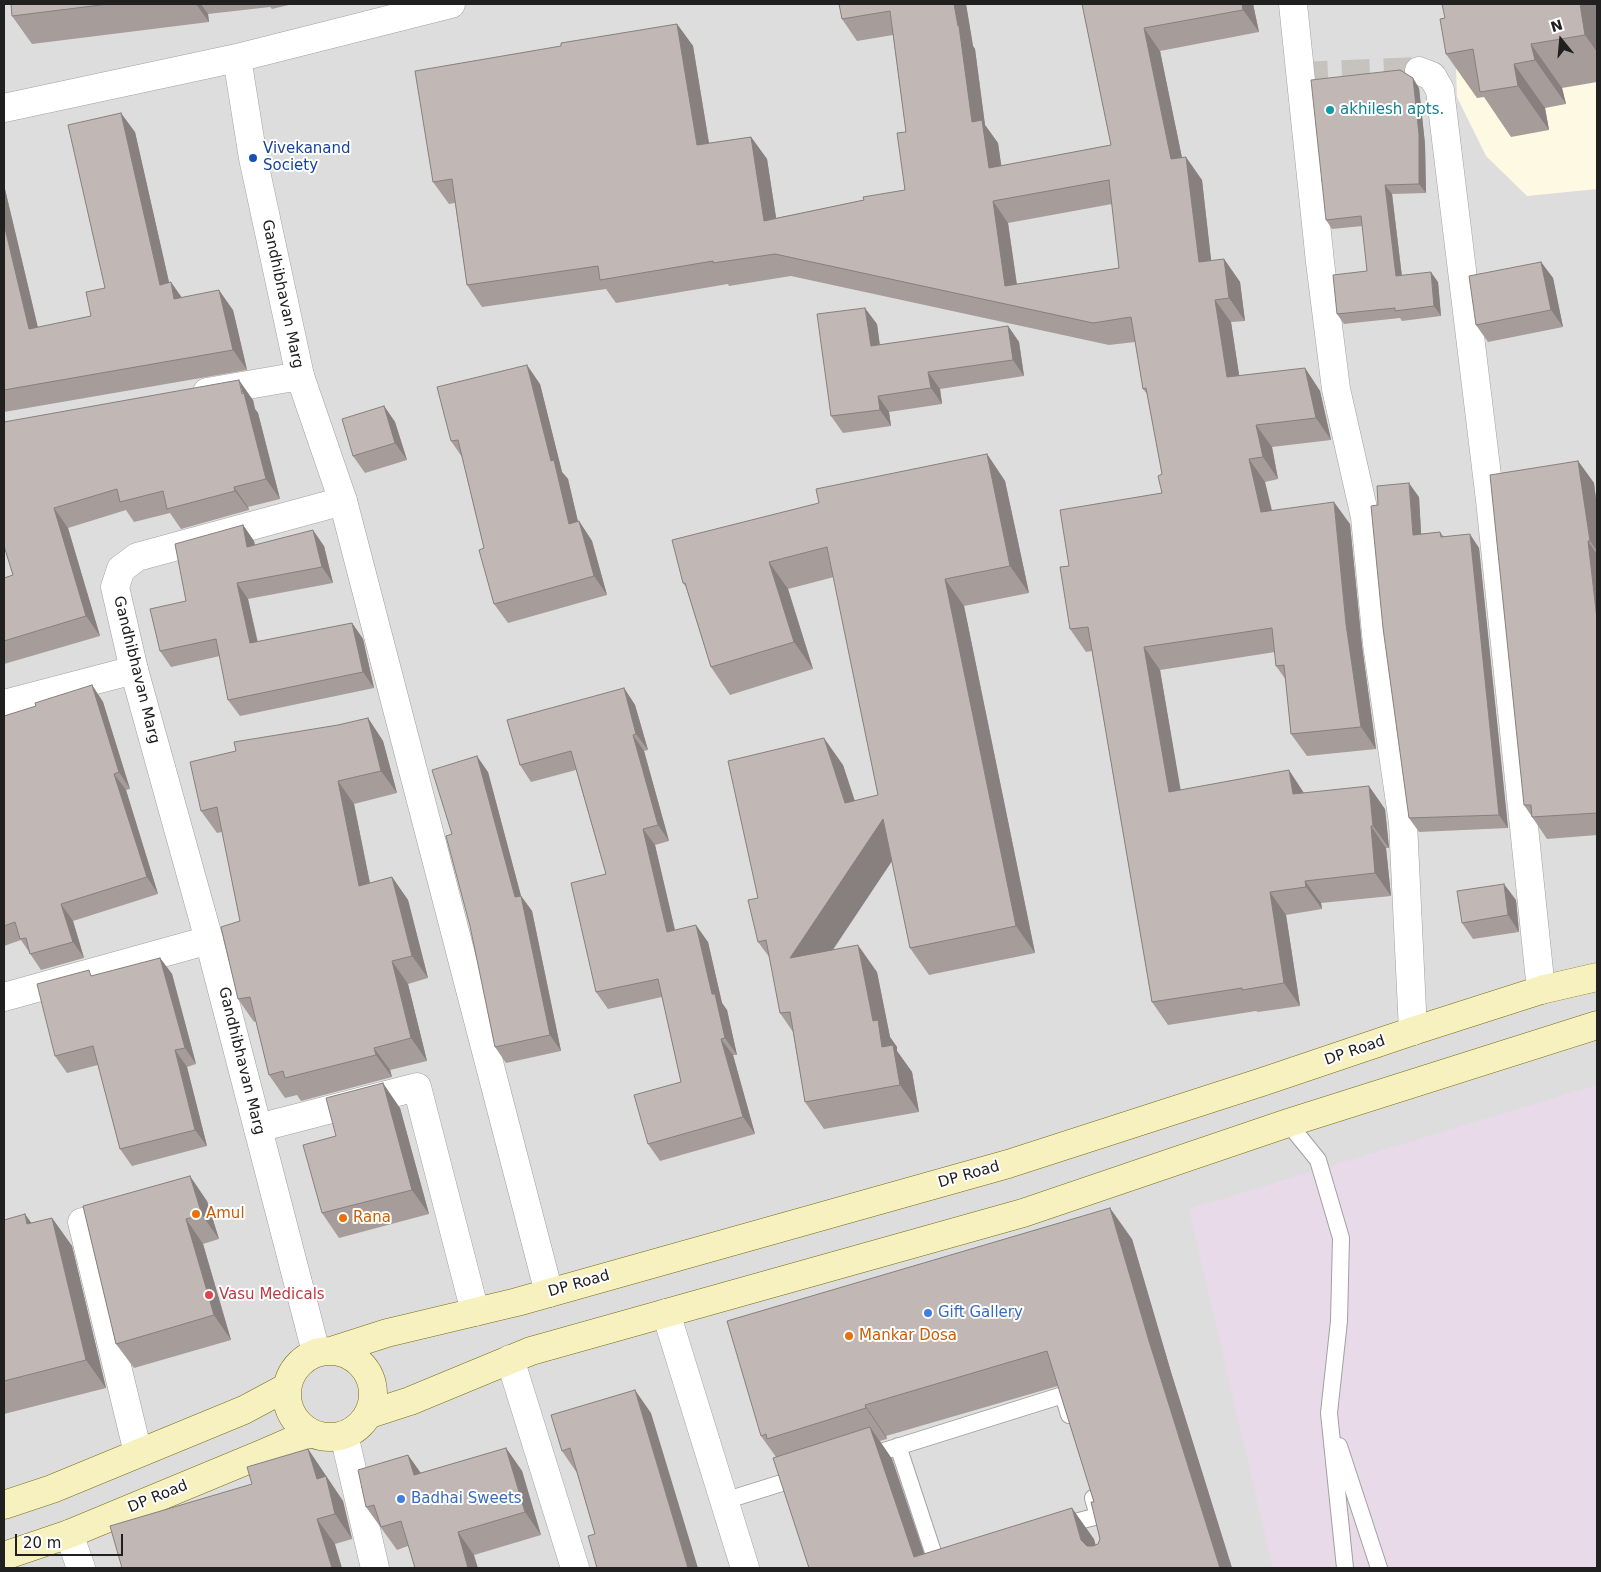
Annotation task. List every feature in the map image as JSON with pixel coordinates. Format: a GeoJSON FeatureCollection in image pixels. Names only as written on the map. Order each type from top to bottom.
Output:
{"type":"FeatureCollection","features":[{"type":"Feature","properties":{"kind":"main road","name":"DP Road"},"geometry":{"type":"LineString","coordinates":[[325,1351],[386,1333],[549,1293],[1008,1164],[1541,990],[1597,977]]}},
{"type":"Feature","properties":{"kind":"main road"},"geometry":{"type":"LineString","coordinates":[[370,1414],[410,1401],[531,1351],[1023,1213],[1288,1122],[1597,1025]]}},
{"type":"Feature","properties":{"kind":"main road"},"geometry":{"type":"LineString","coordinates":[[325,1351],[351,1355],[363,1364],[372,1380],[374,1395],[370,1414],[359,1427],[344,1435],[325,1437],[310,1433],[296,1421],[288,1407],[287,1388],[291,1374],[302,1360],[325,1351]]}},
{"type":"Feature","properties":{"kind":"main road"},"geometry":{"type":"LineString","coordinates":[[4,1505],[52,1488],[244,1410],[287,1388]]}},
{"type":"Feature","properties":{"kind":"main road","name":"DP Road"},"geometry":{"type":"LineString","coordinates":[[4,1556],[69,1534],[310,1433]]}},
{"type":"Feature","properties":{"kind":"street"},"geometry":{"type":"LineString","coordinates":[[4,108],[237,58],[452,4]]}},
{"type":"Feature","properties":{"kind":"street"},"geometry":{"type":"LineString","coordinates":[[1293,4],[1320,262],[1336,389],[1365,516],[1377,644],[1403,823],[1413,1031]]}},
{"type":"Feature","properties":{"kind":"street","name":"Gandhibhavan Marg"},"geometry":{"type":"LineString","coordinates":[[237,58],[253,158],[300,376],[343,501],[137,557],[121,569],[115,586],[134,670],[209,940],[258,1128],[325,1351]]}},
{"type":"Feature","properties":{"kind":"street"},"geometry":{"type":"LineString","coordinates":[[1419,71],[1432,76],[1440,90],[1490,500],[1541,990]]}},
{"type":"Feature","properties":{"kind":"street"},"geometry":{"type":"LineString","coordinates":[[185,396],[300,376]]}},
{"type":"Feature","properties":{"kind":"street"},"geometry":{"type":"LineString","coordinates":[[343,501],[549,1293]]}},
{"type":"Feature","properties":{"kind":"street"},"geometry":{"type":"LineString","coordinates":[[4,704],[134,670]]}},
{"type":"Feature","properties":{"kind":"street"},"geometry":{"type":"LineString","coordinates":[[4,997],[209,940]]}},
{"type":"Feature","properties":{"kind":"street"},"geometry":{"type":"LineString","coordinates":[[258,1128],[417,1087],[475,1312]]}},
{"type":"Feature","properties":{"kind":"street"},"geometry":{"type":"LineString","coordinates":[[82,1222],[138,1453]]}},
{"type":"Feature","properties":{"kind":"street"},"geometry":{"type":"LineString","coordinates":[[666,1313],[745,1568]]}},
{"type":"Feature","properties":{"kind":"street"},"geometry":{"type":"LineString","coordinates":[[510,1359],[575,1568]]}},
{"type":"Feature","properties":{"kind":"street"},"geometry":{"type":"LineString","coordinates":[[344,1435],[374,1568]]}},
{"type":"Feature","properties":{"kind":"street"},"geometry":{"type":"LineString","coordinates":[[69,1534],[81,1568]]}},
{"type":"Feature","properties":{"kind":"lane"},"geometry":{"type":"LineString","coordinates":[[1288,1122],[1318,1160],[1341,1238],[1339,1321],[1329,1413],[1345,1568]]}},
{"type":"Feature","properties":{"kind":"lane"},"geometry":{"type":"LineString","coordinates":[[851,1461],[1063,1395],[1074,1432]]}},
{"type":"Feature","properties":{"kind":"lane"},"geometry":{"type":"LineString","coordinates":[[1329,1413],[1379,1568]]}},
{"type":"Feature","properties":{"kind":"lane"},"geometry":{"type":"LineString","coordinates":[[898,1446],[936,1561],[965,1553]]}},
{"type":"Feature","properties":{"kind":"lane"},"geometry":{"type":"LineString","coordinates":[[724,1501],[814,1473]]}},
{"type":"Feature","properties":{"kind":"lane"},"geometry":{"type":"LineString","coordinates":[[1087,1479],[1103,1533]]}},
{"type":"Feature","properties":{"kind":"lane"},"geometry":{"type":"LineString","coordinates":[[1041,1532],[1098,1516]]}},
{"type":"Feature","properties":{"kind":"shaded area"},"geometry":{"type":"Polygon","coordinates":[[[4,4],[1597,4],[1597,1568],[4,1568],[4,4]]]}},
{"type":"Feature","properties":{"kind":"shaded area"},"geometry":{"type":"Polygon","coordinates":[[[1454,4],[1597,4],[1597,189],[1527,196],[1486,156],[1457,97],[1454,4]]]}},
{"type":"Feature","properties":{"kind":"shaded area"},"geometry":{"type":"Polygon","coordinates":[[[1597,1085],[1597,1568],[1273,1568],[1189,1209],[1597,1085]]]}},
{"type":"Feature","properties":{"kind":"building"},"geometry":{"type":"Polygon","coordinates":[[[11,4],[109,4],[12,16],[11,4]]]}},
{"type":"Feature","properties":{"kind":"building"},"geometry":{"type":"Polygon","coordinates":[[[839,4],[954,4],[959,26],[972,122],[982,120],[989,168],[1111,145],[1082,4],[1242,4],[1243,10],[1144,28],[1171,159],[1186,157],[1199,262],[1224,259],[1229,298],[1215,300],[1227,377],[1305,368],[1316,418],[1256,425],[1263,457],[1249,459],[1261,512],[1334,502],[1346,624],[1361,727],[1291,734],[1284,665],[1276,666],[1272,628],[1144,647],[1169,792],[1289,770],[1293,794],[1369,786],[1375,873],[1305,881],[1306,887],[1270,892],[1284,983],[1152,1002],[1088,627],[1070,629],[1060,567],[1069,566],[1060,510],[1162,493],[1158,476],[1162,474],[1146,388],[1143,389],[1131,317],[1093,323],[775,254],[713,263],[713,261],[600,280],[598,266],[467,285],[452,179],[433,182],[415,71],[561,46],[561,43],[677,24],[697,145],[751,137],[764,221],[864,200],[863,197],[905,190],[897,133],[906,132],[890,11],[842,19],[839,4]],[[1109,180],[993,201],[1005,286],[1119,268],[1109,180]]]}},
{"type":"Feature","properties":{"kind":"building"},"geometry":{"type":"Polygon","coordinates":[[[1442,4],[1580,4],[1585,35],[1531,44],[1535,60],[1514,64],[1518,86],[1480,92],[1473,49],[1446,54],[1440,19],[1445,18],[1442,4]]]}},
{"type":"Feature","properties":{"kind":"building"},"geometry":{"type":"Polygon","coordinates":[[[1400,70],[1413,78],[1419,134],[1419,184],[1385,185],[1396,276],[1431,272],[1434,306],[1395,311],[1395,308],[1337,314],[1333,275],[1367,271],[1361,216],[1326,220],[1311,80],[1400,70]]]}},
{"type":"Feature","properties":{"kind":"building"},"geometry":{"type":"Polygon","coordinates":[[[121,113],[160,285],[171,282],[174,299],[219,290],[233,350],[4,390],[4,224],[29,329],[91,316],[86,292],[105,288],[68,125],[121,113]]]}},
{"type":"Feature","properties":{"kind":"building"},"geometry":{"type":"Polygon","coordinates":[[[1541,262],[1551,310],[1476,325],[1469,276],[1541,262]]]}},
{"type":"Feature","properties":{"kind":"building"},"geometry":{"type":"Polygon","coordinates":[[[865,308],[871,346],[1008,326],[1013,360],[928,372],[931,388],[878,396],[880,410],[831,416],[817,314],[865,308]]]}},
{"type":"Feature","properties":{"kind":"building"},"geometry":{"type":"Polygon","coordinates":[[[527,365],[551,461],[554,460],[569,524],[579,521],[594,576],[494,604],[479,550],[484,548],[458,440],[451,441],[437,387],[527,365]]]}},
{"type":"Feature","properties":{"kind":"building"},"geometry":{"type":"Polygon","coordinates":[[[239,380],[266,479],[234,487],[235,491],[167,509],[163,491],[120,502],[117,489],[54,508],[86,616],[4,641],[4,578],[13,575],[4,546],[4,422],[239,380]]]}},
{"type":"Feature","properties":{"kind":"building"},"geometry":{"type":"Polygon","coordinates":[[[384,406],[395,443],[353,456],[342,419],[384,406]]]}},
{"type":"Feature","properties":{"kind":"building"},"geometry":{"type":"Polygon","coordinates":[[[987,454],[1010,566],[945,579],[1016,926],[910,948],[883,819],[790,958],[858,945],[873,1021],[878,1020],[882,1047],[893,1045],[900,1085],[805,1102],[790,1012],[780,1013],[766,940],[758,942],[748,900],[758,898],[728,761],[824,738],[845,803],[878,795],[827,547],[769,562],[794,642],[711,667],[685,583],[683,583],[672,540],[819,503],[816,489],[987,454]]]}},
{"type":"Feature","properties":{"kind":"building"},"geometry":{"type":"Polygon","coordinates":[[[1578,461],[1590,541],[1588,541],[1597,619],[1597,813],[1532,817],[1531,805],[1524,805],[1490,475],[1578,461]]]}},
{"type":"Feature","properties":{"kind":"building"},"geometry":{"type":"Polygon","coordinates":[[[1409,483],[1413,535],[1440,532],[1441,537],[1470,534],[1499,815],[1409,818],[1383,628],[1371,506],[1378,505],[1377,486],[1409,483]]]}},
{"type":"Feature","properties":{"kind":"building"},"geometry":{"type":"Polygon","coordinates":[[[243,525],[247,547],[313,530],[322,567],[237,583],[250,643],[352,623],[363,672],[228,700],[216,639],[160,651],[150,609],[186,601],[175,544],[243,525]]]}},
{"type":"Feature","properties":{"kind":"building"},"geometry":{"type":"Polygon","coordinates":[[[92,685],[119,772],[114,774],[147,877],[61,904],[73,942],[30,954],[26,938],[20,939],[15,922],[4,926],[4,716],[36,706],[35,703],[92,685]]]}},
{"type":"Feature","properties":{"kind":"building"},"geometry":{"type":"Polygon","coordinates":[[[624,688],[636,734],[633,735],[658,825],[643,829],[667,932],[696,925],[712,994],[715,994],[725,1038],[721,1039],[743,1117],[648,1144],[634,1095],[681,1082],[658,979],[596,992],[571,883],[606,874],[571,751],[520,765],[507,720],[624,688]]]}},
{"type":"Feature","properties":{"kind":"building"},"geometry":{"type":"Polygon","coordinates":[[[368,718],[381,771],[338,781],[359,886],[392,877],[412,956],[392,961],[411,1038],[374,1048],[376,1055],[285,1078],[283,1071],[269,1075],[250,997],[238,999],[221,927],[240,921],[217,807],[201,811],[190,762],[236,751],[234,742],[338,725],[368,718]]]}},
{"type":"Feature","properties":{"kind":"building"},"geometry":{"type":"Polygon","coordinates":[[[477,756],[515,897],[521,896],[550,1035],[495,1047],[470,926],[446,836],[452,834],[432,770],[477,756]]]}},
{"type":"Feature","properties":{"kind":"building"},"geometry":{"type":"Polygon","coordinates":[[[1504,884],[1508,915],[1462,923],[1457,891],[1504,884]]]}},
{"type":"Feature","properties":{"kind":"building"},"geometry":{"type":"Polygon","coordinates":[[[160,958],[185,1048],[175,1050],[195,1130],[120,1149],[93,1046],[55,1056],[37,984],[89,970],[91,976],[160,958]]]}},
{"type":"Feature","properties":{"kind":"building"},"geometry":{"type":"Polygon","coordinates":[[[383,1083],[412,1190],[322,1213],[303,1145],[336,1136],[326,1098],[383,1083]]]}},
{"type":"Feature","properties":{"kind":"building"},"geometry":{"type":"Polygon","coordinates":[[[190,1176],[202,1215],[186,1219],[214,1315],[116,1344],[83,1206],[190,1176]]]}},
{"type":"Feature","properties":{"kind":"building"},"geometry":{"type":"Polygon","coordinates":[[[1110,1208],[1149,1341],[1220,1568],[809,1568],[773,1458],[870,1427],[914,1557],[1072,1508],[1081,1540],[1087,1546],[1098,1544],[1100,1539],[1091,1502],[1094,1502],[1047,1351],[865,1405],[866,1408],[767,1439],[766,1434],[761,1436],[727,1321],[1110,1208]]]}},
{"type":"Feature","properties":{"kind":"building"},"geometry":{"type":"Polygon","coordinates":[[[25,1214],[27,1224],[52,1218],[86,1360],[4,1381],[4,1220],[25,1214]]]}},
{"type":"Feature","properties":{"kind":"building"},"geometry":{"type":"Polygon","coordinates":[[[635,1390],[688,1568],[597,1568],[588,1536],[595,1534],[570,1448],[562,1451],[551,1415],[635,1390]]]}},
{"type":"Feature","properties":{"kind":"building"},"geometry":{"type":"Polygon","coordinates":[[[506,1448],[525,1512],[458,1532],[468,1568],[415,1568],[401,1521],[381,1527],[374,1505],[366,1507],[358,1470],[408,1455],[414,1475],[506,1448]]]}},
{"type":"Feature","properties":{"kind":"building"},"geometry":{"type":"Polygon","coordinates":[[[308,1449],[317,1479],[326,1476],[335,1514],[317,1519],[332,1568],[122,1568],[110,1526],[252,1484],[247,1467],[308,1449]]]}},
{"type":"Feature","properties":{"kind":"tunnel"},"geometry":{"type":"LineString","coordinates":[[1300,76],[1419,71]]}},
{"type":"Feature","properties":{"kind":"place","name":"akhilesh apts."},"geometry":{"type":"Point","coordinates":[1330,110]}},
{"type":"Feature","properties":{"kind":"place","name":"Vivekanand Society"},"geometry":{"type":"Point","coordinates":[253,158]}},
{"type":"Feature","properties":{"kind":"place","name":"Amul"},"geometry":{"type":"Point","coordinates":[196,1214]}},
{"type":"Feature","properties":{"kind":"place","name":"Rana"},"geometry":{"type":"Point","coordinates":[343,1218]}},
{"type":"Feature","properties":{"kind":"place","name":"Vasu Medicals"},"geometry":{"type":"Point","coordinates":[209,1295]}},
{"type":"Feature","properties":{"kind":"place","name":"Gift Gallery"},"geometry":{"type":"Point","coordinates":[928,1313]}},
{"type":"Feature","properties":{"kind":"place","name":"Mankar Dosa"},"geometry":{"type":"Point","coordinates":[849,1336]}},
{"type":"Feature","properties":{"kind":"place","name":"Badhai Sweets"},"geometry":{"type":"Point","coordinates":[401,1499]}}]}
